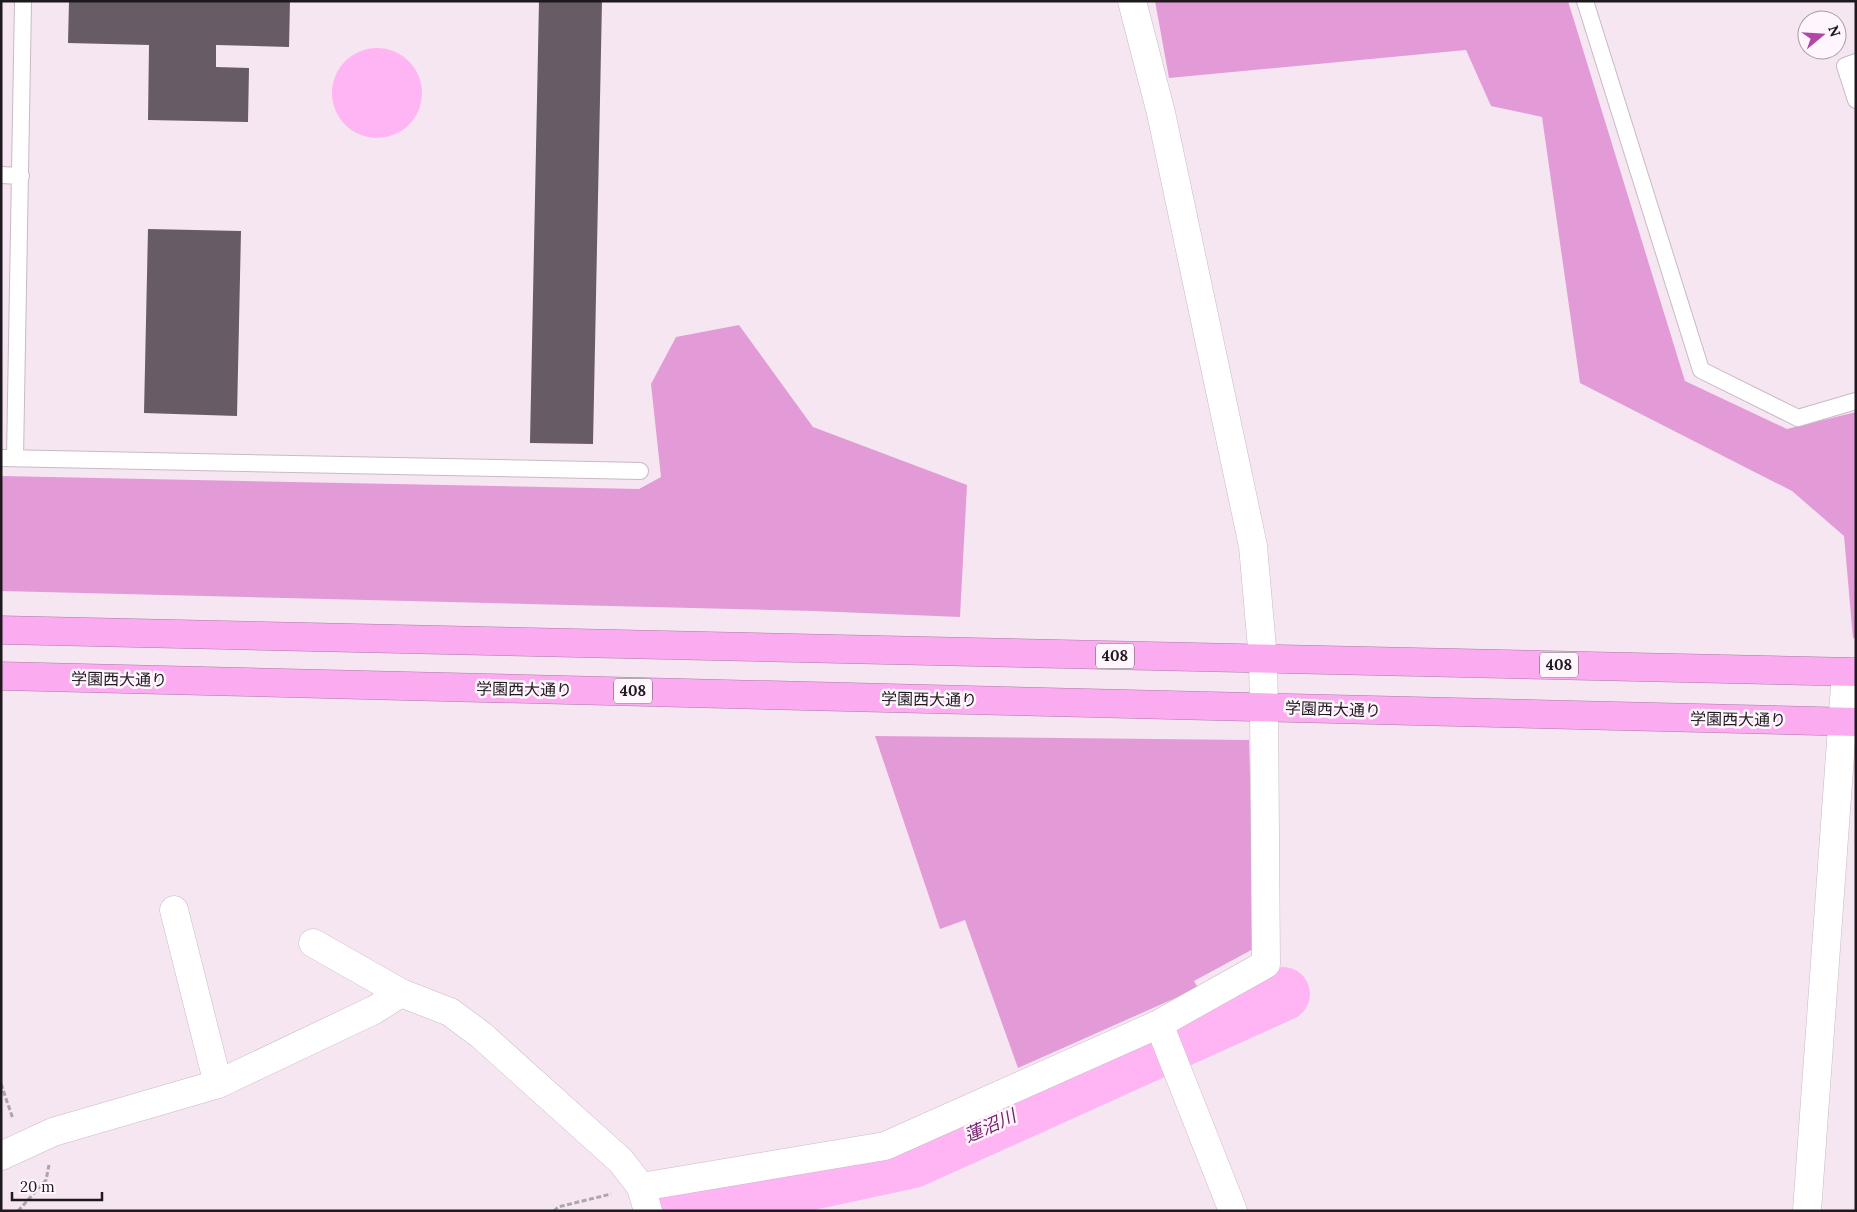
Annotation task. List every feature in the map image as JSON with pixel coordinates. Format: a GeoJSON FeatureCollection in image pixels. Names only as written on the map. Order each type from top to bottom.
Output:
{"type":"FeatureCollection","features":[{"type":"Feature","properties":{"kind":"highway","name":"408"},"geometry":{"type":"LineString","coordinates":[[1,630],[1851,672]]}},
{"type":"Feature","properties":{"kind":"highway","name":"学園西大通り"},"geometry":{"type":"LineString","coordinates":[[1,676],[1848,722]]}},
{"type":"Feature","properties":{"kind":"street"},"geometry":{"type":"LineString","coordinates":[[313,944],[401,993],[450,1012],[481,1035],[621,1161],[644,1199],[884,1146],[1160,1028],[1266,964],[1263,659],[1254,546],[1162,114],[1132,1]]}},
{"type":"Feature","properties":{"kind":"street"},"geometry":{"type":"LineString","coordinates":[[1807,1211],[1851,672]]}},
{"type":"Feature","properties":{"kind":"street"},"geometry":{"type":"LineString","coordinates":[[174,910],[218,1084]]}},
{"type":"Feature","properties":{"kind":"street"},"geometry":{"type":"LineString","coordinates":[[12,1151],[53,1132],[218,1084],[374,1010],[401,993]]}},
{"type":"Feature","properties":{"kind":"street"},"geometry":{"type":"LineString","coordinates":[[1160,1028],[1233,1211]]}},
{"type":"Feature","properties":{"kind":"lane"},"geometry":{"type":"LineString","coordinates":[[23,1],[21,176],[8,458],[640,471]]}},
{"type":"Feature","properties":{"kind":"lane"},"geometry":{"type":"LineString","coordinates":[[1585,1],[1701,370],[1798,418],[1856,401]]}},
{"type":"Feature","properties":{"kind":"lane"},"geometry":{"type":"LineString","coordinates":[[1856,62],[1845,66],[1856,100]]}},
{"type":"Feature","properties":{"kind":"lane"},"geometry":{"type":"LineString","coordinates":[[1,175],[21,176]]}},
{"type":"Feature","properties":{"kind":"path"},"geometry":{"type":"LineString","coordinates":[[1,1084],[12,1151]]}},
{"type":"Feature","properties":{"kind":"path"},"geometry":{"type":"LineString","coordinates":[[18,1211],[46,1180],[53,1132]]}},
{"type":"Feature","properties":{"kind":"path"},"geometry":{"type":"LineString","coordinates":[[554,1211],[558,1207],[644,1199]]}},
{"type":"Feature","properties":{"kind":"shaded area"},"geometry":{"type":"Polygon","coordinates":[[[1155,1],[1568,1],[1685,381],[1787,429],[1856,412],[1856,638],[1853,638],[1844,536],[1792,491],[1580,383],[1542,117],[1491,106],[1466,50],[1169,78],[1155,1]]]}},
{"type":"Feature","properties":{"kind":"shaded area"},"geometry":{"type":"Polygon","coordinates":[[[368,48],[386,48],[402,55],[415,68],[422,84],[422,102],[415,118],[402,131],[386,138],[368,138],[352,131],[339,118],[332,102],[332,84],[339,68],[352,55],[368,48]]]}},
{"type":"Feature","properties":{"kind":"shaded area"},"geometry":{"type":"Polygon","coordinates":[[[739,325],[813,427],[967,485],[960,617],[814,611],[1,591],[1,476],[639,489],[661,477],[651,384],[676,337],[739,325]]]}},
{"type":"Feature","properties":{"kind":"shaded area"},"geometry":{"type":"Polygon","coordinates":[[[875,736],[1249,740],[1255,948],[1194,981],[1198,988],[1018,1068],[965,920],[940,929],[875,736]]]}},
{"type":"Feature","properties":{"kind":"building"},"geometry":{"type":"Polygon","coordinates":[[[69,1],[290,1],[289,47],[216,45],[216,67],[249,68],[248,122],[148,120],[149,45],[68,43],[69,1]]]}},
{"type":"Feature","properties":{"kind":"building"},"geometry":{"type":"Polygon","coordinates":[[[539,1],[602,1],[593,444],[530,443],[539,1]]]}},
{"type":"Feature","properties":{"kind":"building"},"geometry":{"type":"Polygon","coordinates":[[[148,229],[241,231],[237,416],[144,413],[148,229]]]}},
{"type":"Feature","properties":{"kind":"waterway","name":"蓮沼川"},"geometry":{"type":"LineString","coordinates":[[682,1211],[913,1161],[1283,994]]}}]}
